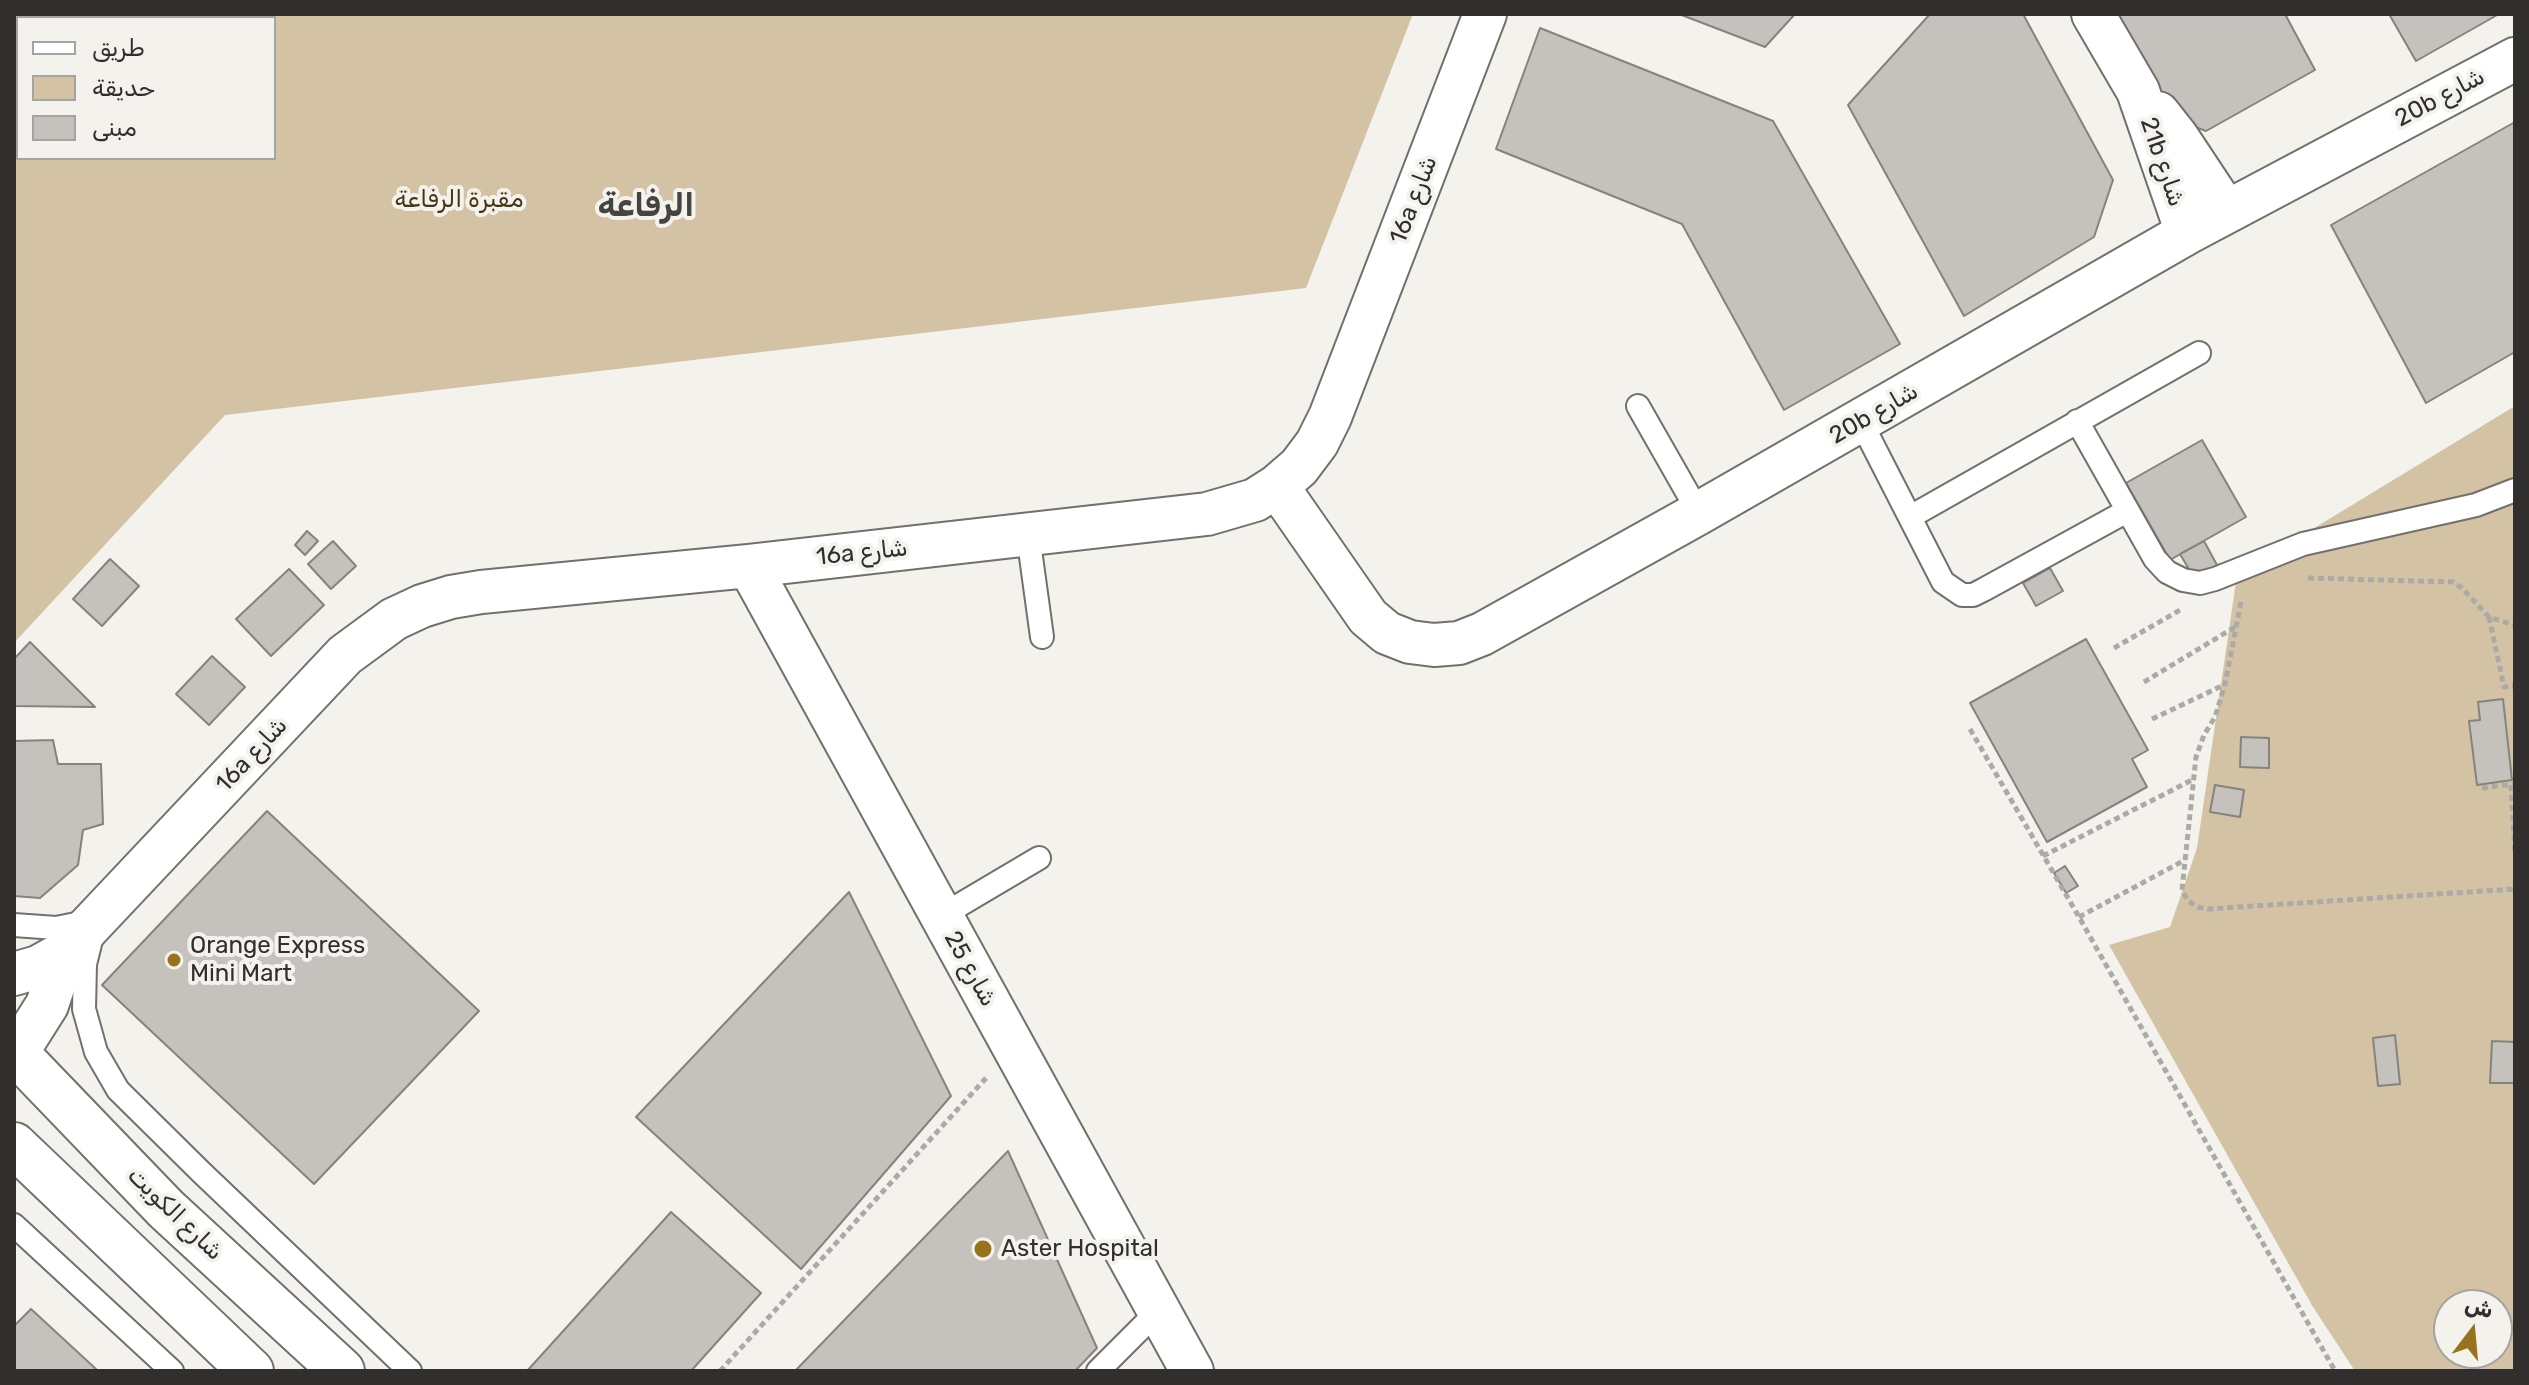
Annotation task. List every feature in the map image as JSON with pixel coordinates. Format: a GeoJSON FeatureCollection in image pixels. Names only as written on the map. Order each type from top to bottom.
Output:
{"type":"FeatureCollection","features":[{"type":"Feature","properties":{"kind":"main road","name":"شارع الكويت"},"geometry":{"type":"LineString","coordinates":[[15,1053],[166,1209],[342,1371]]}},
{"type":"Feature","properties":{"kind":"main road"},"geometry":{"type":"LineString","coordinates":[[14,1145],[251,1371]]}},
{"type":"Feature","properties":{"kind":"street","name":"16a شارع"},"geometry":{"type":"LineString","coordinates":[[14,974],[38,967],[65,952],[345,655],[394,619],[451,597],[481,592],[749,566],[1207,514],[1255,500],[1277,486],[1299,467],[1317,443],[1330,417],[1485,14]]}},
{"type":"Feature","properties":{"kind":"street","name":"21b شارع"},"geometry":{"type":"LineString","coordinates":[[2093,14],[2138,91],[2177,137],[2226,211]]}},
{"type":"Feature","properties":{"kind":"street","name":"20b شارع"},"geometry":{"type":"LineString","coordinates":[[1277,486],[1368,617],[1387,633],[1410,642],[1434,645],[1459,643],[1482,634],[1861,422],[2226,211],[2515,59]]}},
{"type":"Feature","properties":{"kind":"street","name":"21b شارع"},"geometry":{"type":"LineString","coordinates":[[2138,91],[2187,233]]}},
{"type":"Feature","properties":{"kind":"street","name":"شارع 25"},"geometry":{"type":"LineString","coordinates":[[749,566],[1192,1371]]}},
{"type":"Feature","properties":{"kind":"street","name":"16a شارع"},"geometry":{"type":"LineString","coordinates":[[15,1053],[47,1005],[65,952]]}},
{"type":"Feature","properties":{"kind":"lane"},"geometry":{"type":"LineString","coordinates":[[1910,517],[2199,353]]}},
{"type":"Feature","properties":{"kind":"lane"},"geometry":{"type":"LineString","coordinates":[[1638,406],[1699,513]]}},
{"type":"Feature","properties":{"kind":"lane"},"geometry":{"type":"LineString","coordinates":[[2077,421],[2155,559],[2167,572],[2183,580],[2200,583],[2303,544],[2476,505],[2515,490]]}},
{"type":"Feature","properties":{"kind":"lane"},"geometry":{"type":"LineString","coordinates":[[1861,422],[1943,582],[1962,595],[1973,595],[2127,511]]}},
{"type":"Feature","properties":{"kind":"lane"},"geometry":{"type":"LineString","coordinates":[[1028,535],[1042,637]]}},
{"type":"Feature","properties":{"kind":"lane"},"geometry":{"type":"LineString","coordinates":[[941,916],[1039,858]]}},
{"type":"Feature","properties":{"kind":"lane"},"geometry":{"type":"LineString","coordinates":[[14,925],[56,928],[96,920],[85,964],[84,1009],[96,1052],[118,1090],[410,1371]]}},
{"type":"Feature","properties":{"kind":"lane"},"geometry":{"type":"LineString","coordinates":[[14,1225],[172,1371]]}},
{"type":"Feature","properties":{"kind":"lane"},"geometry":{"type":"LineString","coordinates":[[1098,1371],[1158,1311]]}},
{"type":"Feature","properties":{"kind":"path"},"geometry":{"type":"LineString","coordinates":[[2304,578],[2453,582],[2489,617],[2515,625]]}},
{"type":"Feature","properties":{"kind":"path"},"geometry":{"type":"LineString","coordinates":[[2114,648],[2195,602],[2200,583]]}},
{"type":"Feature","properties":{"kind":"path"},"geometry":{"type":"LineString","coordinates":[[2247,590],[2240,604],[2225,684],[2215,717],[2200,746],[2182,890],[2188,901],[2208,909],[2515,889]]}},
{"type":"Feature","properties":{"kind":"path"},"geometry":{"type":"LineString","coordinates":[[2489,617],[2504,687],[2514,685],[2515,689]]}},
{"type":"Feature","properties":{"kind":"path"},"geometry":{"type":"LineString","coordinates":[[2144,682],[2236,626]]}},
{"type":"Feature","properties":{"kind":"path"},"geometry":{"type":"LineString","coordinates":[[2152,719],[2225,684]]}},
{"type":"Feature","properties":{"kind":"path"},"geometry":{"type":"LineString","coordinates":[[1970,729],[2335,1371]]}},
{"type":"Feature","properties":{"kind":"path"},"geometry":{"type":"LineString","coordinates":[[2043,856],[2194,779]]}},
{"type":"Feature","properties":{"kind":"path"},"geometry":{"type":"LineString","coordinates":[[2482,788],[2513,784],[2515,855]]}},
{"type":"Feature","properties":{"kind":"path"},"geometry":{"type":"LineString","coordinates":[[2079,917],[2185,860]]}},
{"type":"Feature","properties":{"kind":"path"},"geometry":{"type":"LineString","coordinates":[[720,1371],[1014,1048]]}},
{"type":"Feature","properties":{"kind":"green space","name":"مقبرة الرفاعة"},"geometry":{"type":"Polygon","coordinates":[[[14,14],[1413,14],[1306,288],[225,415],[14,643],[14,14]]]}},
{"type":"Feature","properties":{"kind":"green space"},"geometry":{"type":"Polygon","coordinates":[[[2515,406],[2515,1371],[2355,1371],[2313,1307],[2109,945],[2170,927],[2197,848],[2237,575],[2515,406]]]}},
{"type":"Feature","properties":{"kind":"building"},"geometry":{"type":"Polygon","coordinates":[[[1679,14],[1795,14],[1765,47],[1679,14]]]}},
{"type":"Feature","properties":{"kind":"building"},"geometry":{"type":"Polygon","coordinates":[[[1930,14],[2023,14],[2113,180],[2094,237],[1964,316],[1848,105],[1930,14]]]}},
{"type":"Feature","properties":{"kind":"building"},"geometry":{"type":"Polygon","coordinates":[[[2110,14],[2285,14],[2315,70],[2206,131],[2176,120],[2110,14]]]}},
{"type":"Feature","properties":{"kind":"building"},"geometry":{"type":"Polygon","coordinates":[[[2389,14],[2499,14],[2416,61],[2389,14]]]}},
{"type":"Feature","properties":{"kind":"building"},"geometry":{"type":"Polygon","coordinates":[[[1540,28],[1773,121],[1900,344],[1784,410],[1682,224],[1496,149],[1540,28]]]}},
{"type":"Feature","properties":{"kind":"building"},"geometry":{"type":"Polygon","coordinates":[[[2515,122],[2515,352],[2426,403],[2331,225],[2515,122]]]}},
{"type":"Feature","properties":{"kind":"building"},"geometry":{"type":"Polygon","coordinates":[[[2202,440],[2246,517],[2170,560],[2126,483],[2202,440]]]}},
{"type":"Feature","properties":{"kind":"building"},"geometry":{"type":"Polygon","coordinates":[[[307,531],[318,541],[305,555],[295,545],[307,531]]]}},
{"type":"Feature","properties":{"kind":"building"},"geometry":{"type":"Polygon","coordinates":[[[333,541],[356,566],[331,589],[308,564],[333,541]]]}},
{"type":"Feature","properties":{"kind":"building"},"geometry":{"type":"Polygon","coordinates":[[[2204,541],[2217,565],[2194,578],[2180,554],[2204,541]]]}},
{"type":"Feature","properties":{"kind":"building"},"geometry":{"type":"Polygon","coordinates":[[[110,559],[139,586],[102,626],[73,599],[110,559]]]}},
{"type":"Feature","properties":{"kind":"building"},"geometry":{"type":"Polygon","coordinates":[[[2050,568],[2063,591],[2036,606],[2023,583],[2050,568]]]}},
{"type":"Feature","properties":{"kind":"building"},"geometry":{"type":"Polygon","coordinates":[[[289,569],[324,605],[271,656],[236,619],[289,569]]]}},
{"type":"Feature","properties":{"kind":"building"},"geometry":{"type":"Polygon","coordinates":[[[2086,639],[2148,750],[2132,759],[2147,787],[2047,842],[1970,703],[2086,639]]]}},
{"type":"Feature","properties":{"kind":"building"},"geometry":{"type":"Polygon","coordinates":[[[30,642],[95,707],[14,706],[14,659],[30,642]]]}},
{"type":"Feature","properties":{"kind":"building"},"geometry":{"type":"Polygon","coordinates":[[[212,656],[245,687],[209,725],[176,694],[212,656]]]}},
{"type":"Feature","properties":{"kind":"building"},"geometry":{"type":"Polygon","coordinates":[[[2503,699],[2512,780],[2477,785],[2469,721],[2480,720],[2478,702],[2503,699]]]}},
{"type":"Feature","properties":{"kind":"building"},"geometry":{"type":"Polygon","coordinates":[[[2241,737],[2269,738],[2269,768],[2240,767],[2241,737]]]}},
{"type":"Feature","properties":{"kind":"building"},"geometry":{"type":"Polygon","coordinates":[[[53,740],[58,764],[101,764],[103,824],[83,830],[78,865],[40,898],[14,896],[14,741],[53,740]]]}},
{"type":"Feature","properties":{"kind":"building"},"geometry":{"type":"Polygon","coordinates":[[[2215,785],[2244,790],[2240,817],[2210,812],[2215,785]]]}},
{"type":"Feature","properties":{"kind":"building"},"geometry":{"type":"Polygon","coordinates":[[[267,811],[479,1011],[314,1184],[102,985],[267,811]]]}},
{"type":"Feature","properties":{"kind":"building"},"geometry":{"type":"Polygon","coordinates":[[[2065,866],[2078,886],[2066,893],[2054,873],[2065,866]]]}},
{"type":"Feature","properties":{"kind":"building"},"geometry":{"type":"Polygon","coordinates":[[[849,892],[951,1096],[801,1269],[636,1117],[849,892]]]}},
{"type":"Feature","properties":{"kind":"building"},"geometry":{"type":"Polygon","coordinates":[[[2395,1035],[2400,1084],[2378,1086],[2373,1038],[2395,1035]]]}},
{"type":"Feature","properties":{"kind":"building"},"geometry":{"type":"Polygon","coordinates":[[[2492,1041],[2515,1042],[2515,1083],[2490,1083],[2492,1041]]]}},
{"type":"Feature","properties":{"kind":"building","name":"Aster Hospital"},"geometry":{"type":"Polygon","coordinates":[[[1008,1151],[1097,1348],[1075,1371],[795,1371],[1008,1151]]]}},
{"type":"Feature","properties":{"kind":"building"},"geometry":{"type":"Polygon","coordinates":[[[671,1212],[761,1293],[691,1371],[527,1371],[671,1212]]]}},
{"type":"Feature","properties":{"kind":"building"},"geometry":{"type":"Polygon","coordinates":[[[31,1309],[96,1369],[14,1371],[14,1326],[31,1309]]]}},
{"type":"Feature","properties":{"kind":"place","name":"Orange Express Mini Mart"},"geometry":{"type":"Point","coordinates":[174,960]}},
{"type":"Feature","properties":{"kind":"place","name":"Aster Hospital"},"geometry":{"type":"Point","coordinates":[983,1249]}},
{"type":"Feature","properties":{"kind":"district","name":"الرفاعة"},"geometry":{"type":"Point","coordinates":[646,207]}}]}
